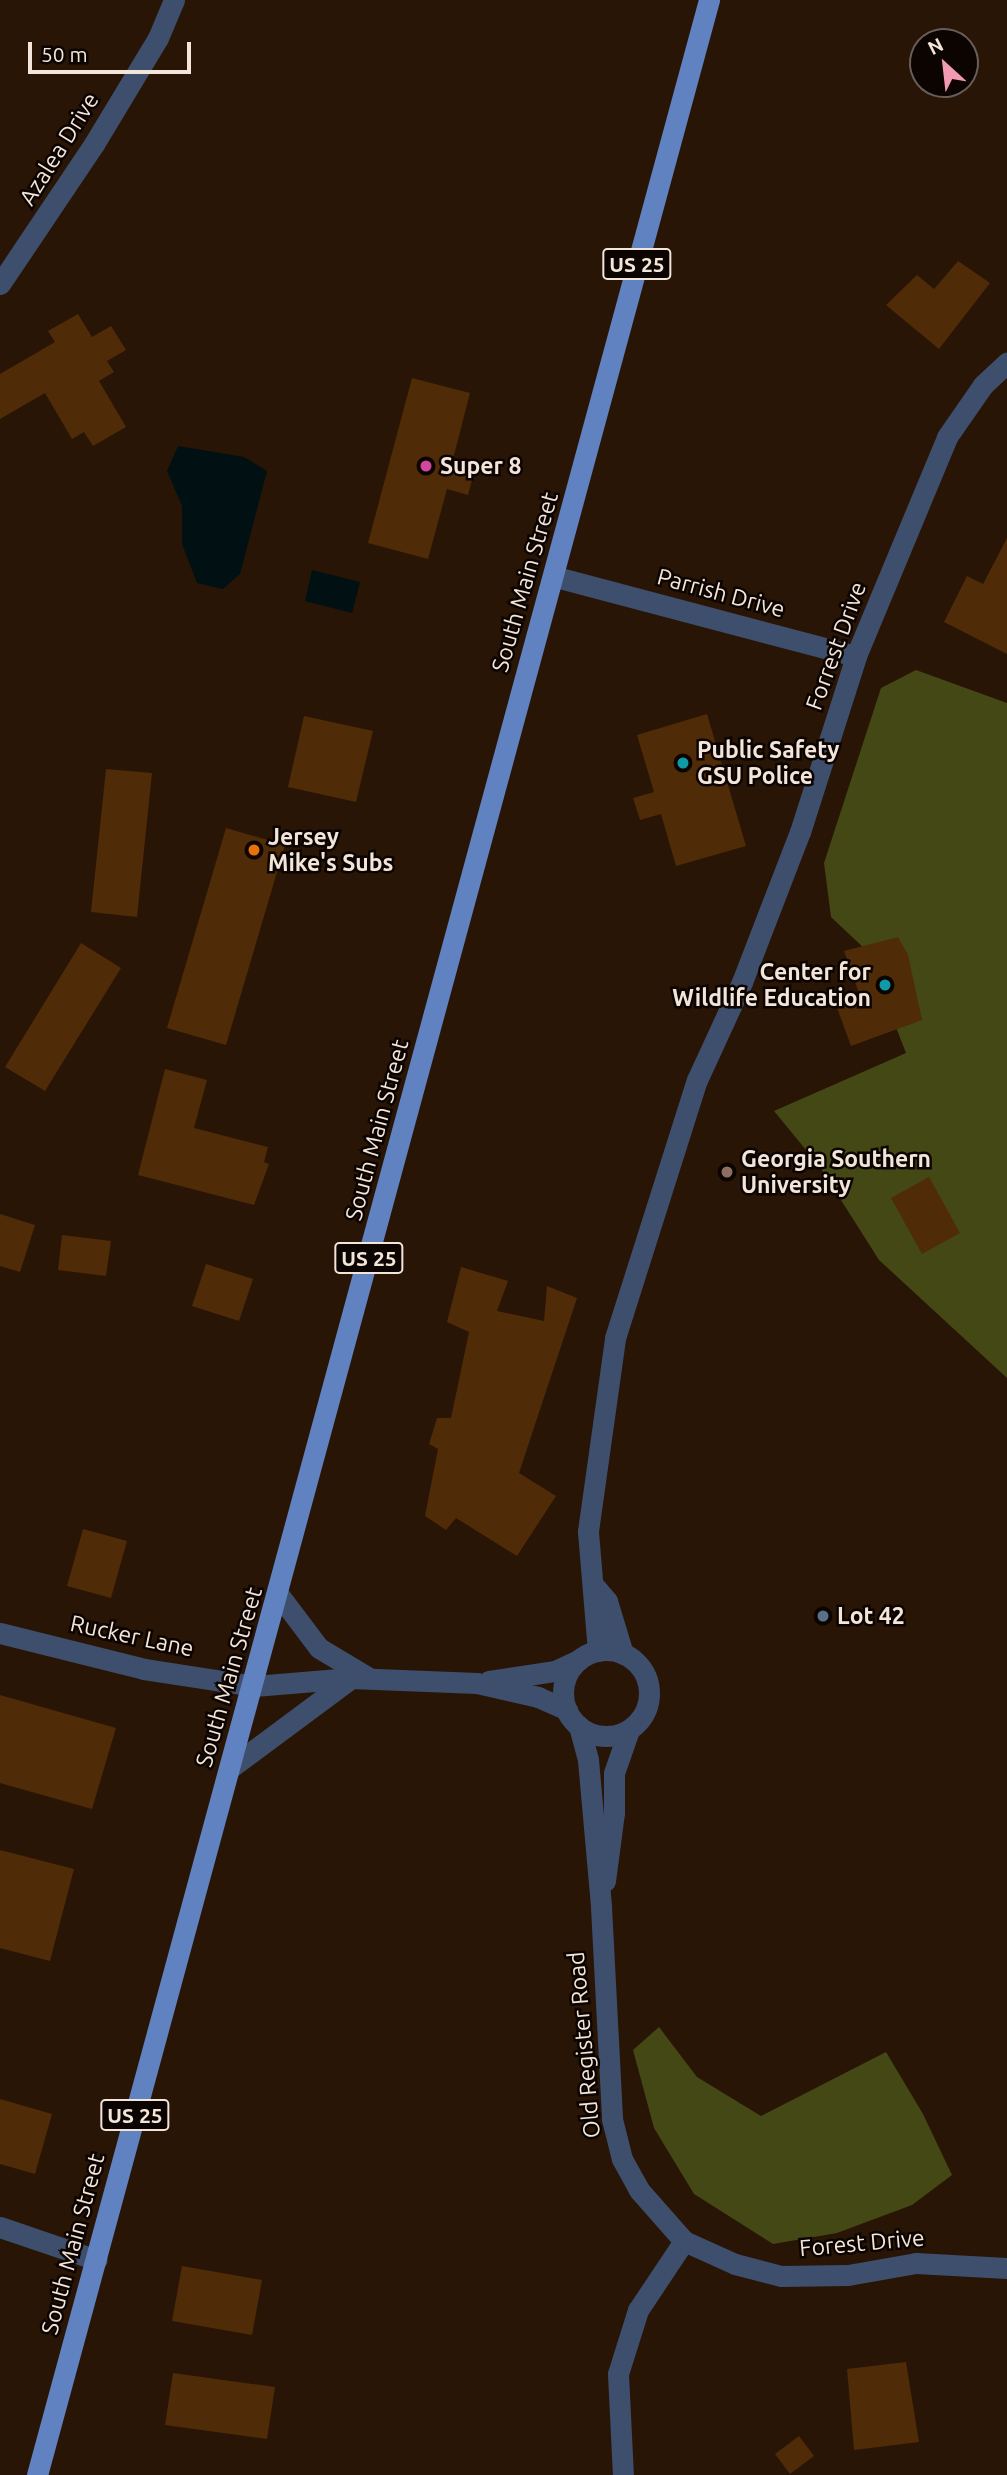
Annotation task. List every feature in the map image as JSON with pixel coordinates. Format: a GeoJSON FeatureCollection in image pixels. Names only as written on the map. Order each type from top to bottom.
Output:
{"type":"FeatureCollection","features":[{"type":"Feature","properties":{"kind":"main road","name":"South Main Street"},"geometry":{"type":"LineString","coordinates":[[37,2475],[230,1768],[564,579],[709,0]]}},
{"type":"Feature","properties":{"kind":"street","name":"Azalea Drive"},"geometry":{"type":"LineString","coordinates":[[0,284],[94,144],[158,38],[174,0]]}},
{"type":"Feature","properties":{"kind":"street","name":"Forrest Drive"},"geometry":{"type":"LineString","coordinates":[[595,1587],[588,1531],[615,1338],[696,1080],[742,982],[800,832],[856,656],[947,437],[983,385],[1007,363]]}},
{"type":"Feature","properties":{"kind":"street","name":"Parrish Drive"},"geometry":{"type":"LineString","coordinates":[[564,579],[856,656]]}},
{"type":"Feature","properties":{"kind":"street"},"geometry":{"type":"LineString","coordinates":[[254,1686],[361,1679],[477,1683],[555,1671],[589,1655],[623,1654],[607,1601],[595,1587]]}},
{"type":"Feature","properties":{"kind":"street"},"geometry":{"type":"LineString","coordinates":[[589,1655],[591,1605],[595,1587]]}},
{"type":"Feature","properties":{"kind":"street"},"geometry":{"type":"LineString","coordinates":[[279,1595],[319,1648],[361,1679]]}},
{"type":"Feature","properties":{"kind":"street","name":"Rucker Lane"},"geometry":{"type":"LineString","coordinates":[[0,1633],[144,1669],[254,1686]]}},
{"type":"Feature","properties":{"kind":"street","name":"Old Register Road"},"geometry":{"type":"LineString","coordinates":[[601,1907],[614,1813],[614,1773],[629,1730],[645,1713],[649,1690],[642,1668],[623,1654]]}},
{"type":"Feature","properties":{"kind":"street","name":"Old Register Road"},"geometry":{"type":"LineString","coordinates":[[589,1655],[565,1681],[573,1718],[588,1760],[601,1907],[612,2119],[622,2159],[639,2190],[684,2241]]}},
{"type":"Feature","properties":{"kind":"street"},"geometry":{"type":"LineString","coordinates":[[230,1768],[361,1679]]}},
{"type":"Feature","properties":{"kind":"street"},"geometry":{"type":"LineString","coordinates":[[477,1683],[538,1697],[602,1736],[629,1730]]}},
{"type":"Feature","properties":{"kind":"street"},"geometry":{"type":"LineString","coordinates":[[0,2227],[97,2260]]}},
{"type":"Feature","properties":{"kind":"street"},"geometry":{"type":"LineString","coordinates":[[623,2475],[618,2374],[638,2311],[684,2241]]}},
{"type":"Feature","properties":{"kind":"street","name":"Forest Drive"},"geometry":{"type":"LineString","coordinates":[[684,2241],[735,2264],[781,2276],[848,2275],[916,2263],[1007,2268]]}},
{"type":"Feature","properties":{"kind":"green space"},"geometry":{"type":"Polygon","coordinates":[[[916,670],[1007,703],[1007,1378],[879,1260],[820,1167],[774,1111],[906,1053],[866,950],[831,917],[824,863],[881,688],[916,670]]]}},
{"type":"Feature","properties":{"kind":"green space"},"geometry":{"type":"Polygon","coordinates":[[[659,2027],[697,2077],[761,2116],[886,2052],[923,2114],[952,2175],[912,2205],[837,2233],[773,2244],[694,2194],[654,2128],[633,2050],[659,2027]]]}},
{"type":"Feature","properties":{"kind":"shaded area"},"geometry":{"type":"Polygon","coordinates":[[[178,446],[244,457],[267,471],[240,574],[223,589],[197,583],[182,544],[182,506],[167,471],[178,446]]]}},
{"type":"Feature","properties":{"kind":"shaded area"},"geometry":{"type":"Polygon","coordinates":[[[312,570],[360,582],[352,613],[305,601],[312,570]]]}},
{"type":"Feature","properties":{"kind":"building"},"geometry":{"type":"Polygon","coordinates":[[[958,261],[990,283],[939,349],[886,305],[917,275],[934,289],[958,261]]]}},
{"type":"Feature","properties":{"kind":"building"},"geometry":{"type":"Polygon","coordinates":[[[78,314],[92,337],[111,326],[126,350],[107,361],[114,372],[99,381],[126,427],[93,446],[84,432],[72,439],[45,393],[0,419],[0,374],[55,342],[48,331],[78,314]]]}},
{"type":"Feature","properties":{"kind":"building","name":"Super 8"},"geometry":{"type":"Polygon","coordinates":[[[412,378],[470,393],[452,463],[475,469],[468,495],[447,489],[428,559],[368,543],[412,378]]]}},
{"type":"Feature","properties":{"kind":"building"},"geometry":{"type":"Polygon","coordinates":[[[1007,538],[1007,654],[944,622],[967,576],[983,584],[1007,538]]]}},
{"type":"Feature","properties":{"kind":"building","name":"Public Safety GSU Police"},"geometry":{"type":"Polygon","coordinates":[[[707,714],[746,846],[676,866],[661,814],[640,820],[633,798],[654,792],[637,735],[707,714]]]}},
{"type":"Feature","properties":{"kind":"building"},"geometry":{"type":"Polygon","coordinates":[[[304,716],[373,731],[356,802],[288,787],[304,716]]]}},
{"type":"Feature","properties":{"kind":"building"},"geometry":{"type":"Polygon","coordinates":[[[106,769],[152,773],[137,917],[91,912],[106,769]]]}},
{"type":"Feature","properties":{"kind":"building"},"geometry":{"type":"Polygon","coordinates":[[[226,828],[285,845],[226,1045],[167,1028],[226,828]]]}},
{"type":"Feature","properties":{"kind":"building","name":"Center for Wildlife Education"},"geometry":{"type":"Polygon","coordinates":[[[898,937],[908,955],[922,1020],[851,1046],[836,1005],[860,996],[844,951],[898,937]]]}},
{"type":"Feature","properties":{"kind":"building"},"geometry":{"type":"Polygon","coordinates":[[[81,943],[121,968],[45,1091],[5,1067],[81,943]]]}},
{"type":"Feature","properties":{"kind":"building"},"geometry":{"type":"Polygon","coordinates":[[[165,1069],[207,1080],[194,1128],[268,1147],[264,1162],[269,1164],[254,1205],[138,1175],[165,1069]]]}},
{"type":"Feature","properties":{"kind":"building"},"geometry":{"type":"Polygon","coordinates":[[[929,1177],[960,1233],[922,1254],[891,1198],[929,1177]]]}},
{"type":"Feature","properties":{"kind":"building"},"geometry":{"type":"Polygon","coordinates":[[[0,1214],[35,1225],[20,1272],[0,1266],[0,1214]]]}},
{"type":"Feature","properties":{"kind":"building"},"geometry":{"type":"Polygon","coordinates":[[[62,1235],[111,1241],[106,1276],[58,1270],[62,1235]]]}},
{"type":"Feature","properties":{"kind":"building"},"geometry":{"type":"Polygon","coordinates":[[[206,1264],[253,1279],[239,1321],[192,1306],[206,1264]]]}},
{"type":"Feature","properties":{"kind":"building"},"geometry":{"type":"Polygon","coordinates":[[[461,1267],[508,1281],[497,1311],[544,1321],[547,1286],[577,1298],[519,1473],[556,1496],[517,1556],[456,1518],[446,1530],[425,1516],[438,1449],[429,1444],[437,1418],[451,1418],[469,1332],[447,1322],[461,1267]]]}},
{"type":"Feature","properties":{"kind":"building"},"geometry":{"type":"Polygon","coordinates":[[[83,1529],[127,1541],[111,1598],[67,1586],[83,1529]]]}},
{"type":"Feature","properties":{"kind":"building"},"geometry":{"type":"Polygon","coordinates":[[[0,1695],[116,1728],[92,1809],[0,1783],[0,1695]]]}},
{"type":"Feature","properties":{"kind":"building"},"geometry":{"type":"Polygon","coordinates":[[[0,1850],[74,1869],[50,1961],[0,1948],[0,1850]]]}},
{"type":"Feature","properties":{"kind":"building"},"geometry":{"type":"Polygon","coordinates":[[[0,2099],[52,2114],[35,2174],[0,2164],[0,2099]]]}},
{"type":"Feature","properties":{"kind":"building"},"geometry":{"type":"Polygon","coordinates":[[[182,2266],[262,2280],[252,2335],[172,2321],[182,2266]]]}},
{"type":"Feature","properties":{"kind":"building"},"geometry":{"type":"Polygon","coordinates":[[[906,2362],[919,2442],[854,2450],[847,2369],[906,2362]]]}},
{"type":"Feature","properties":{"kind":"building"},"geometry":{"type":"Polygon","coordinates":[[[173,2373],[275,2387],[267,2439],[165,2425],[173,2373]]]}},
{"type":"Feature","properties":{"kind":"building"},"geometry":{"type":"Polygon","coordinates":[[[799,2436],[814,2456],[790,2474],[775,2454],[799,2436]]]}},
{"type":"Feature","properties":{"kind":"place","name":"Super 8"},"geometry":{"type":"Point","coordinates":[426,466]}},
{"type":"Feature","properties":{"kind":"place","name":"Public Safety GSU Police"},"geometry":{"type":"Point","coordinates":[683,763]}},
{"type":"Feature","properties":{"kind":"place","name":"Jersey Mike's Subs"},"geometry":{"type":"Point","coordinates":[254,850]}},
{"type":"Feature","properties":{"kind":"place","name":"Center for Wildlife Education"},"geometry":{"type":"Point","coordinates":[885,985]}},
{"type":"Feature","properties":{"kind":"place","name":"Georgia Southern University"},"geometry":{"type":"Point","coordinates":[727,1172]}},
{"type":"Feature","properties":{"kind":"place","name":"Lot 42"},"geometry":{"type":"Point","coordinates":[823,1616]}}]}
